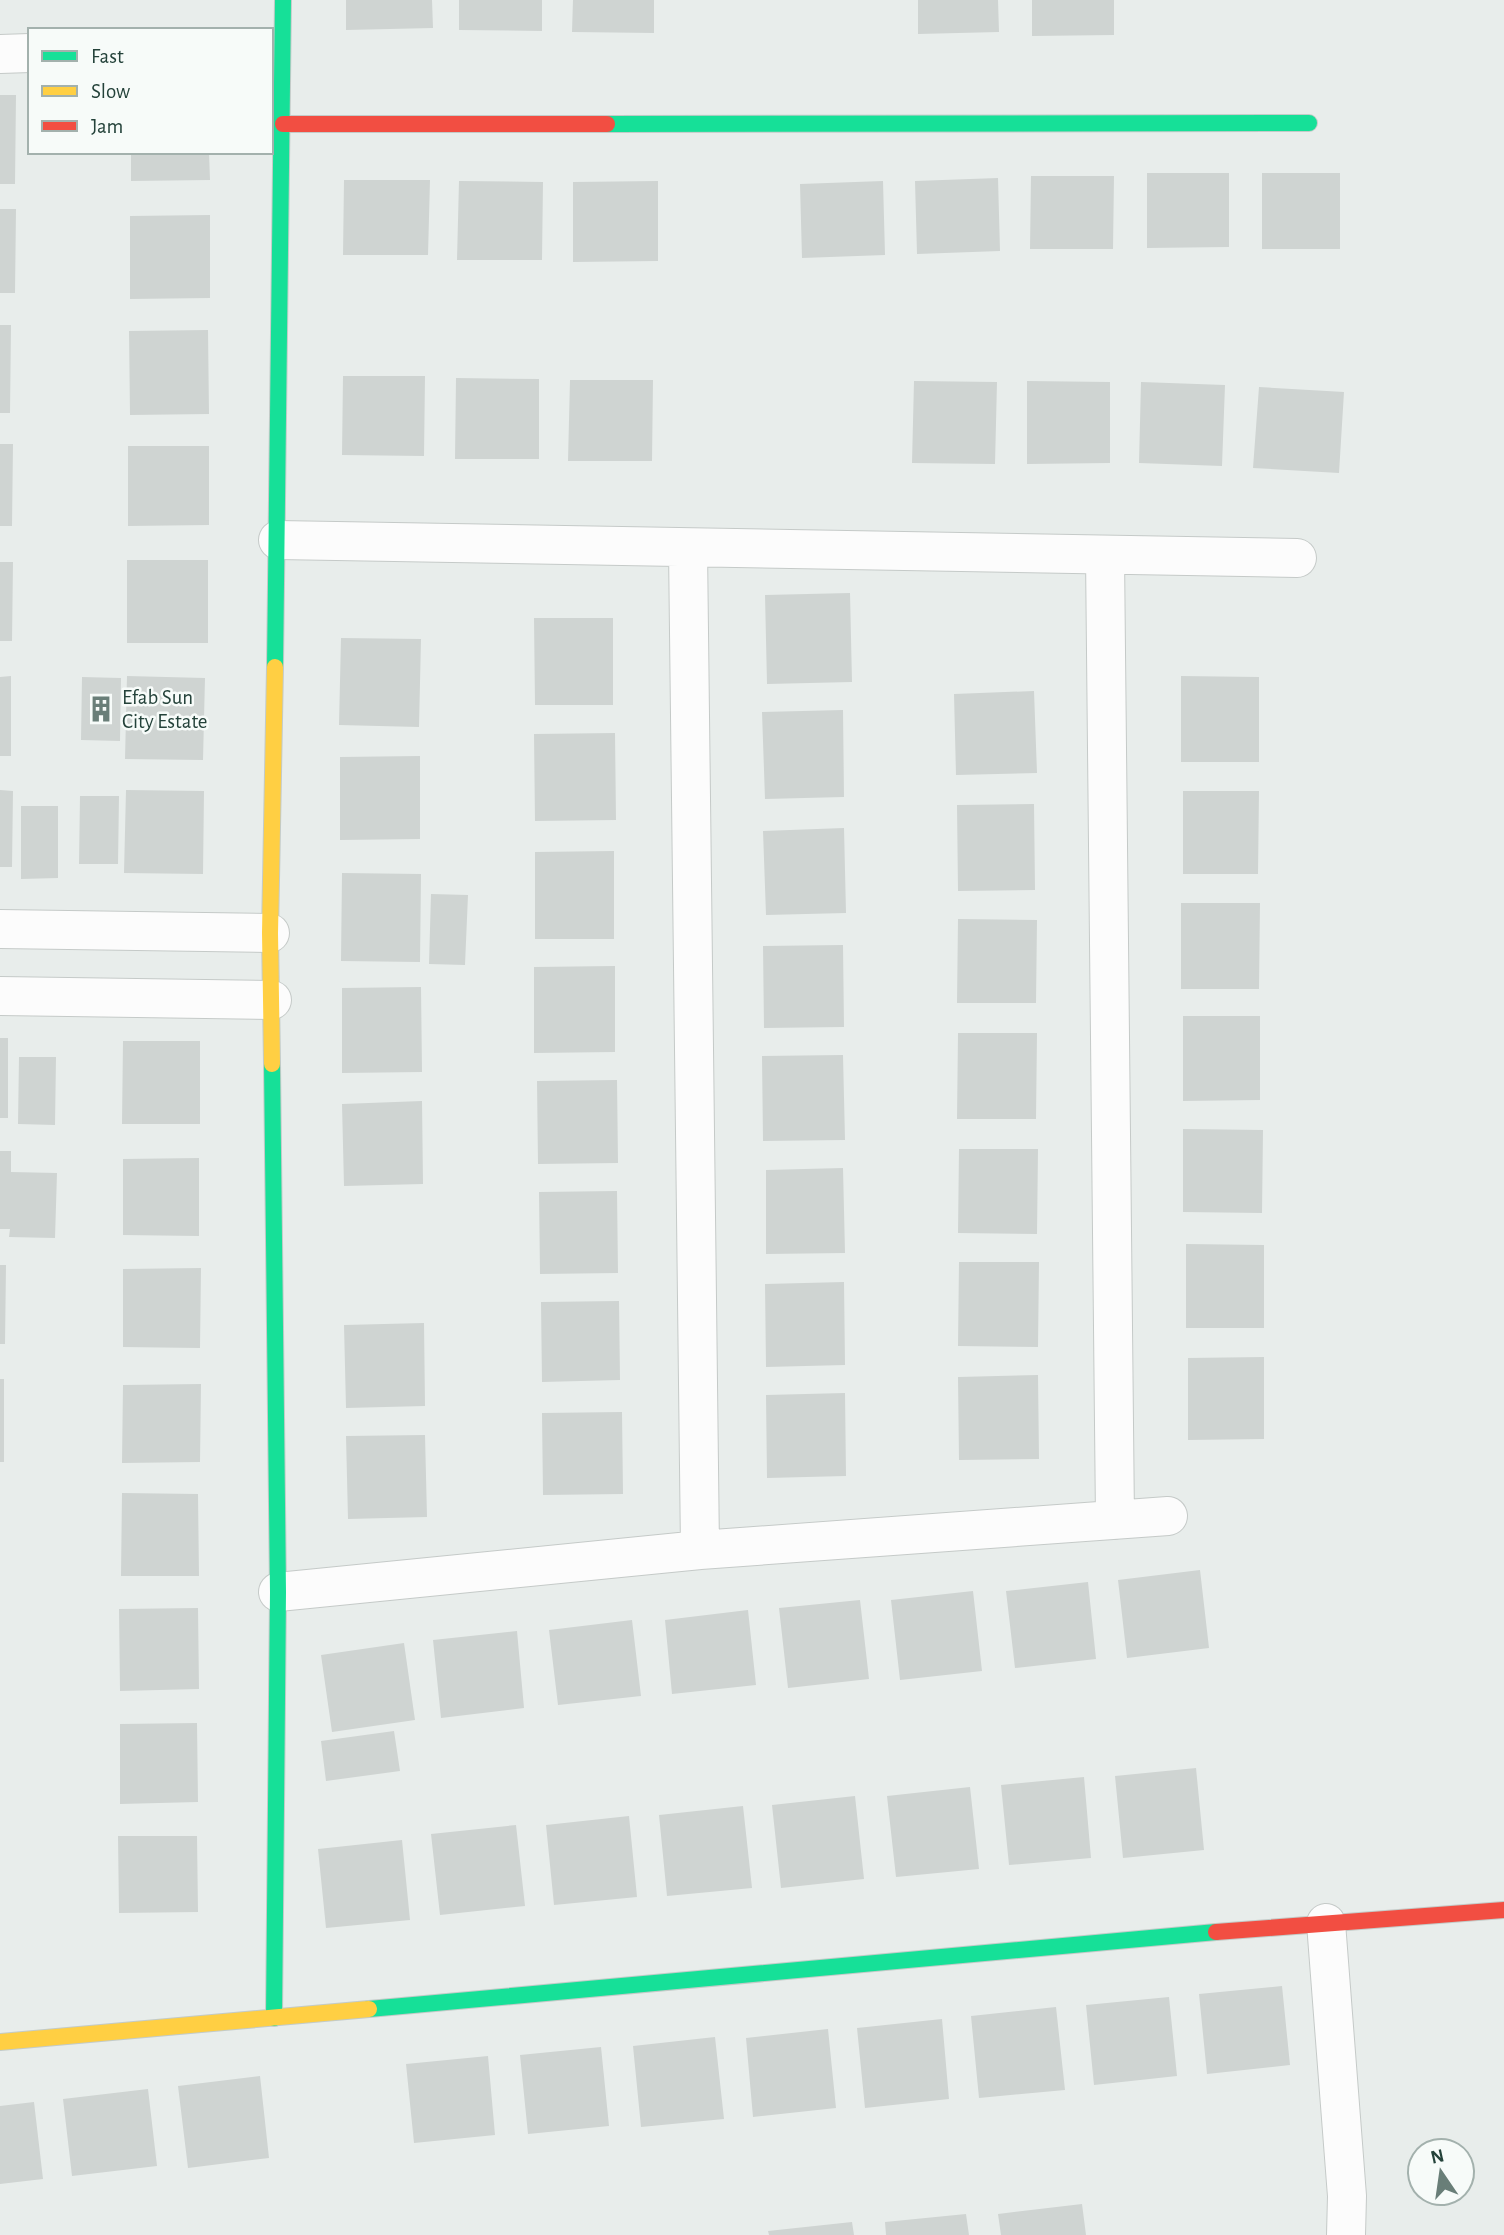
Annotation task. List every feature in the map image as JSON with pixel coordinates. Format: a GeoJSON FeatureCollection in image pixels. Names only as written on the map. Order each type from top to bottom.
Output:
{"type":"FeatureCollection","features":[{"type":"Feature","properties":{"kind":"street"},"geometry":{"type":"LineString","coordinates":[[274,2018],[278,1592],[270,933],[283,124],[276,51],[283,0]]}},
{"type":"Feature","properties":{"kind":"street"},"geometry":{"type":"LineString","coordinates":[[0,54],[28,53]]}},
{"type":"Feature","properties":{"kind":"street"},"geometry":{"type":"LineString","coordinates":[[283,124],[1309,123]]}},
{"type":"Feature","properties":{"kind":"street"},"geometry":{"type":"LineString","coordinates":[[278,540],[1297,558]]}},
{"type":"Feature","properties":{"kind":"street"},"geometry":{"type":"LineString","coordinates":[[688,548],[700,1550]]}},
{"type":"Feature","properties":{"kind":"street"},"geometry":{"type":"LineString","coordinates":[[1105,555],[1115,1520]]}},
{"type":"Feature","properties":{"kind":"street"},"geometry":{"type":"LineString","coordinates":[[0,929],[270,933]]}},
{"type":"Feature","properties":{"kind":"street"},"geometry":{"type":"LineString","coordinates":[[0,996],[272,1000]]}},
{"type":"Feature","properties":{"kind":"street"},"geometry":{"type":"LineString","coordinates":[[278,1592],[700,1550],[1168,1516]]}},
{"type":"Feature","properties":{"kind":"street"},"geometry":{"type":"LineString","coordinates":[[0,2042],[1326,1923],[1504,1910]]}},
{"type":"Feature","properties":{"kind":"street"},"geometry":{"type":"LineString","coordinates":[[1326,1923],[1347,2196],[1346,2235]]}},
{"type":"Feature","properties":{"kind":"building"},"geometry":{"type":"Polygon","coordinates":[[[346,0],[432,0],[433,28],[346,30],[346,0]]]}},
{"type":"Feature","properties":{"kind":"building"},"geometry":{"type":"Polygon","coordinates":[[[459,0],[542,0],[542,31],[459,30],[459,0]]]}},
{"type":"Feature","properties":{"kind":"building"},"geometry":{"type":"Polygon","coordinates":[[[573,0],[654,0],[654,33],[572,32],[573,0]]]}},
{"type":"Feature","properties":{"kind":"building"},"geometry":{"type":"Polygon","coordinates":[[[918,0],[998,0],[999,32],[918,34],[918,0]]]}},
{"type":"Feature","properties":{"kind":"building"},"geometry":{"type":"Polygon","coordinates":[[[1032,0],[1114,0],[1114,35],[1032,36],[1032,0]]]}},
{"type":"Feature","properties":{"kind":"building"},"geometry":{"type":"Polygon","coordinates":[[[0,95],[16,95],[15,184],[0,184],[0,95]]]}},
{"type":"Feature","properties":{"kind":"building"},"geometry":{"type":"Polygon","coordinates":[[[131,154],[209,154],[210,180],[131,181],[131,154]]]}},
{"type":"Feature","properties":{"kind":"building"},"geometry":{"type":"Polygon","coordinates":[[[1147,173],[1229,173],[1229,247],[1147,248],[1147,173]]]}},
{"type":"Feature","properties":{"kind":"building"},"geometry":{"type":"Polygon","coordinates":[[[1262,173],[1340,173],[1340,249],[1262,249],[1262,173]]]}},
{"type":"Feature","properties":{"kind":"building"},"geometry":{"type":"Polygon","coordinates":[[[1031,176],[1114,176],[1113,249],[1030,249],[1031,176]]]}},
{"type":"Feature","properties":{"kind":"building"},"geometry":{"type":"Polygon","coordinates":[[[998,178],[1000,251],[917,254],[915,181],[998,178]]]}},
{"type":"Feature","properties":{"kind":"building"},"geometry":{"type":"Polygon","coordinates":[[[344,180],[430,180],[428,255],[343,255],[344,180]]]}},
{"type":"Feature","properties":{"kind":"building"},"geometry":{"type":"Polygon","coordinates":[[[459,181],[543,182],[542,260],[457,260],[459,181]]]}},
{"type":"Feature","properties":{"kind":"building"},"geometry":{"type":"Polygon","coordinates":[[[658,181],[658,261],[573,262],[573,182],[658,181]]]}},
{"type":"Feature","properties":{"kind":"building"},"geometry":{"type":"Polygon","coordinates":[[[883,181],[885,255],[802,258],[800,184],[883,181]]]}},
{"type":"Feature","properties":{"kind":"building"},"geometry":{"type":"Polygon","coordinates":[[[0,209],[16,209],[15,293],[0,293],[0,209]]]}},
{"type":"Feature","properties":{"kind":"building"},"geometry":{"type":"Polygon","coordinates":[[[210,215],[210,298],[130,299],[130,216],[210,215]]]}},
{"type":"Feature","properties":{"kind":"building"},"geometry":{"type":"Polygon","coordinates":[[[0,325],[11,325],[10,413],[0,413],[0,325]]]}},
{"type":"Feature","properties":{"kind":"building"},"geometry":{"type":"Polygon","coordinates":[[[208,330],[209,414],[130,415],[129,331],[208,330]]]}},
{"type":"Feature","properties":{"kind":"building"},"geometry":{"type":"Polygon","coordinates":[[[343,376],[425,376],[424,456],[342,455],[343,376]]]}},
{"type":"Feature","properties":{"kind":"building"},"geometry":{"type":"Polygon","coordinates":[[[456,378],[539,379],[539,459],[455,459],[456,378]]]}},
{"type":"Feature","properties":{"kind":"building"},"geometry":{"type":"Polygon","coordinates":[[[570,380],[653,380],[652,461],[568,461],[570,380]]]}},
{"type":"Feature","properties":{"kind":"building"},"geometry":{"type":"Polygon","coordinates":[[[914,381],[997,382],[995,464],[912,463],[914,381]]]}},
{"type":"Feature","properties":{"kind":"building"},"geometry":{"type":"Polygon","coordinates":[[[1027,381],[1110,382],[1110,463],[1027,464],[1027,381]]]}},
{"type":"Feature","properties":{"kind":"building"},"geometry":{"type":"Polygon","coordinates":[[[1141,382],[1225,385],[1222,466],[1139,463],[1141,382]]]}},
{"type":"Feature","properties":{"kind":"building"},"geometry":{"type":"Polygon","coordinates":[[[1259,387],[1344,392],[1339,473],[1253,468],[1259,387]]]}},
{"type":"Feature","properties":{"kind":"building"},"geometry":{"type":"Polygon","coordinates":[[[0,444],[13,444],[12,526],[0,526],[0,444]]]}},
{"type":"Feature","properties":{"kind":"building"},"geometry":{"type":"Polygon","coordinates":[[[128,446],[209,446],[209,525],[128,526],[128,446]]]}},
{"type":"Feature","properties":{"kind":"building"},"geometry":{"type":"Polygon","coordinates":[[[127,560],[208,560],[208,643],[127,643],[127,560]]]}},
{"type":"Feature","properties":{"kind":"building"},"geometry":{"type":"Polygon","coordinates":[[[0,562],[13,562],[12,641],[0,641],[0,562]]]}},
{"type":"Feature","properties":{"kind":"building"},"geometry":{"type":"Polygon","coordinates":[[[850,593],[852,682],[767,684],[765,595],[850,593]]]}},
{"type":"Feature","properties":{"kind":"building"},"geometry":{"type":"Polygon","coordinates":[[[534,618],[613,618],[613,705],[535,705],[534,618]]]}},
{"type":"Feature","properties":{"kind":"building"},"geometry":{"type":"Polygon","coordinates":[[[341,638],[421,639],[419,727],[339,725],[341,638]]]}},
{"type":"Feature","properties":{"kind":"building"},"geometry":{"type":"Polygon","coordinates":[[[11,676],[11,756],[0,756],[0,677],[11,676]]]}},
{"type":"Feature","properties":{"kind":"building"},"geometry":{"type":"Polygon","coordinates":[[[127,676],[205,678],[203,760],[125,759],[127,676]]]}},
{"type":"Feature","properties":{"kind":"building"},"geometry":{"type":"Polygon","coordinates":[[[1181,676],[1259,677],[1259,762],[1181,762],[1181,676]]]}},
{"type":"Feature","properties":{"kind":"building","name":"Efab Sun City Estate"},"geometry":{"type":"Polygon","coordinates":[[[82,677],[121,678],[120,741],[81,740],[82,677]]]}},
{"type":"Feature","properties":{"kind":"building"},"geometry":{"type":"Polygon","coordinates":[[[1034,691],[1037,773],[956,775],[954,694],[1034,691]]]}},
{"type":"Feature","properties":{"kind":"building"},"geometry":{"type":"Polygon","coordinates":[[[843,710],[844,797],[765,799],[762,712],[843,710]]]}},
{"type":"Feature","properties":{"kind":"building"},"geometry":{"type":"Polygon","coordinates":[[[615,733],[616,820],[535,821],[534,734],[615,733]]]}},
{"type":"Feature","properties":{"kind":"building"},"geometry":{"type":"Polygon","coordinates":[[[420,756],[420,839],[340,840],[340,757],[420,756]]]}},
{"type":"Feature","properties":{"kind":"building"},"geometry":{"type":"Polygon","coordinates":[[[0,790],[13,791],[12,867],[0,867],[0,790]]]}},
{"type":"Feature","properties":{"kind":"building"},"geometry":{"type":"Polygon","coordinates":[[[126,790],[204,791],[203,874],[124,873],[126,790]]]}},
{"type":"Feature","properties":{"kind":"building"},"geometry":{"type":"Polygon","coordinates":[[[1183,791],[1259,791],[1258,874],[1183,874],[1183,791]]]}},
{"type":"Feature","properties":{"kind":"building"},"geometry":{"type":"Polygon","coordinates":[[[80,796],[119,796],[118,864],[79,864],[80,796]]]}},
{"type":"Feature","properties":{"kind":"building"},"geometry":{"type":"Polygon","coordinates":[[[1034,804],[1035,890],[958,891],[957,805],[1034,804]]]}},
{"type":"Feature","properties":{"kind":"building"},"geometry":{"type":"Polygon","coordinates":[[[21,806],[58,806],[58,878],[21,879],[21,806]]]}},
{"type":"Feature","properties":{"kind":"building"},"geometry":{"type":"Polygon","coordinates":[[[844,828],[846,913],[766,915],[763,831],[844,828]]]}},
{"type":"Feature","properties":{"kind":"building"},"geometry":{"type":"Polygon","coordinates":[[[614,851],[614,939],[535,939],[535,852],[614,851]]]}},
{"type":"Feature","properties":{"kind":"building"},"geometry":{"type":"Polygon","coordinates":[[[342,873],[421,874],[420,962],[341,961],[342,873]]]}},
{"type":"Feature","properties":{"kind":"building"},"geometry":{"type":"Polygon","coordinates":[[[431,894],[468,895],[465,965],[429,964],[431,894]]]}},
{"type":"Feature","properties":{"kind":"building"},"geometry":{"type":"Polygon","coordinates":[[[1181,903],[1260,903],[1259,989],[1181,989],[1181,903]]]}},
{"type":"Feature","properties":{"kind":"building"},"geometry":{"type":"Polygon","coordinates":[[[958,919],[1037,920],[1036,1003],[957,1003],[958,919]]]}},
{"type":"Feature","properties":{"kind":"building"},"geometry":{"type":"Polygon","coordinates":[[[843,945],[844,1027],[764,1028],[763,946],[843,945]]]}},
{"type":"Feature","properties":{"kind":"building"},"geometry":{"type":"Polygon","coordinates":[[[615,966],[615,1052],[534,1053],[534,967],[615,966]]]}},
{"type":"Feature","properties":{"kind":"building"},"geometry":{"type":"Polygon","coordinates":[[[421,987],[422,1072],[342,1073],[342,988],[421,987]]]}},
{"type":"Feature","properties":{"kind":"building"},"geometry":{"type":"Polygon","coordinates":[[[1183,1016],[1260,1016],[1260,1100],[1183,1101],[1183,1016]]]}},
{"type":"Feature","properties":{"kind":"building"},"geometry":{"type":"Polygon","coordinates":[[[958,1033],[1037,1033],[1036,1119],[957,1119],[958,1033]]]}},
{"type":"Feature","properties":{"kind":"building"},"geometry":{"type":"Polygon","coordinates":[[[0,1038],[8,1038],[8,1118],[0,1118],[0,1038]]]}},
{"type":"Feature","properties":{"kind":"building"},"geometry":{"type":"Polygon","coordinates":[[[123,1041],[200,1041],[200,1124],[122,1124],[123,1041]]]}},
{"type":"Feature","properties":{"kind":"building"},"geometry":{"type":"Polygon","coordinates":[[[843,1055],[845,1140],[763,1141],[762,1056],[843,1055]]]}},
{"type":"Feature","properties":{"kind":"building"},"geometry":{"type":"Polygon","coordinates":[[[19,1057],[56,1057],[55,1125],[18,1124],[19,1057]]]}},
{"type":"Feature","properties":{"kind":"building"},"geometry":{"type":"Polygon","coordinates":[[[617,1080],[618,1163],[538,1164],[537,1081],[617,1080]]]}},
{"type":"Feature","properties":{"kind":"building"},"geometry":{"type":"Polygon","coordinates":[[[422,1101],[423,1184],[344,1186],[342,1104],[422,1101]]]}},
{"type":"Feature","properties":{"kind":"building"},"geometry":{"type":"Polygon","coordinates":[[[1183,1129],[1263,1130],[1262,1213],[1183,1212],[1183,1129]]]}},
{"type":"Feature","properties":{"kind":"building"},"geometry":{"type":"Polygon","coordinates":[[[959,1149],[1038,1149],[1037,1234],[958,1233],[959,1149]]]}},
{"type":"Feature","properties":{"kind":"building"},"geometry":{"type":"Polygon","coordinates":[[[0,1151],[11,1151],[11,1172],[57,1173],[55,1238],[9,1237],[10,1229],[0,1229],[0,1151]]]}},
{"type":"Feature","properties":{"kind":"building"},"geometry":{"type":"Polygon","coordinates":[[[199,1158],[199,1236],[123,1235],[123,1159],[199,1158]]]}},
{"type":"Feature","properties":{"kind":"building"},"geometry":{"type":"Polygon","coordinates":[[[843,1168],[845,1253],[766,1254],[766,1170],[843,1168]]]}},
{"type":"Feature","properties":{"kind":"building"},"geometry":{"type":"Polygon","coordinates":[[[617,1191],[618,1273],[540,1274],[539,1192],[617,1191]]]}},
{"type":"Feature","properties":{"kind":"building"},"geometry":{"type":"Polygon","coordinates":[[[1186,1244],[1264,1245],[1264,1328],[1186,1328],[1186,1244]]]}},
{"type":"Feature","properties":{"kind":"building"},"geometry":{"type":"Polygon","coordinates":[[[959,1262],[1039,1262],[1038,1347],[958,1346],[959,1262]]]}},
{"type":"Feature","properties":{"kind":"building"},"geometry":{"type":"Polygon","coordinates":[[[0,1265],[6,1265],[5,1344],[0,1344],[0,1265]]]}},
{"type":"Feature","properties":{"kind":"building"},"geometry":{"type":"Polygon","coordinates":[[[201,1268],[200,1348],[123,1347],[123,1269],[201,1268]]]}},
{"type":"Feature","properties":{"kind":"building"},"geometry":{"type":"Polygon","coordinates":[[[844,1282],[845,1365],[766,1367],[765,1284],[844,1282]]]}},
{"type":"Feature","properties":{"kind":"building"},"geometry":{"type":"Polygon","coordinates":[[[619,1301],[620,1380],[542,1382],[541,1302],[619,1301]]]}},
{"type":"Feature","properties":{"kind":"building"},"geometry":{"type":"Polygon","coordinates":[[[424,1323],[425,1406],[346,1408],[344,1325],[424,1323]]]}},
{"type":"Feature","properties":{"kind":"building"},"geometry":{"type":"Polygon","coordinates":[[[1264,1357],[1264,1439],[1188,1440],[1188,1358],[1264,1357]]]}},
{"type":"Feature","properties":{"kind":"building"},"geometry":{"type":"Polygon","coordinates":[[[1038,1375],[1039,1459],[959,1460],[958,1377],[1038,1375]]]}},
{"type":"Feature","properties":{"kind":"building"},"geometry":{"type":"Polygon","coordinates":[[[0,1379],[4,1379],[4,1462],[0,1462],[0,1379]]]}},
{"type":"Feature","properties":{"kind":"building"},"geometry":{"type":"Polygon","coordinates":[[[201,1384],[200,1462],[122,1463],[123,1385],[201,1384]]]}},
{"type":"Feature","properties":{"kind":"building"},"geometry":{"type":"Polygon","coordinates":[[[845,1393],[846,1476],[767,1478],[766,1395],[845,1393]]]}},
{"type":"Feature","properties":{"kind":"building"},"geometry":{"type":"Polygon","coordinates":[[[622,1412],[623,1494],[543,1495],[542,1413],[622,1412]]]}},
{"type":"Feature","properties":{"kind":"building"},"geometry":{"type":"Polygon","coordinates":[[[425,1435],[427,1517],[348,1519],[346,1436],[425,1435]]]}},
{"type":"Feature","properties":{"kind":"building"},"geometry":{"type":"Polygon","coordinates":[[[122,1493],[198,1494],[199,1576],[121,1576],[122,1493]]]}},
{"type":"Feature","properties":{"kind":"building"},"geometry":{"type":"Polygon","coordinates":[[[1200,1570],[1209,1648],[1127,1658],[1118,1580],[1200,1570]]]}},
{"type":"Feature","properties":{"kind":"building"},"geometry":{"type":"Polygon","coordinates":[[[1088,1582],[1096,1659],[1015,1668],[1006,1591],[1088,1582]]]}},
{"type":"Feature","properties":{"kind":"building"},"geometry":{"type":"Polygon","coordinates":[[[973,1591],[982,1671],[900,1680],[891,1600],[973,1591]]]}},
{"type":"Feature","properties":{"kind":"building"},"geometry":{"type":"Polygon","coordinates":[[[860,1600],[869,1679],[788,1688],[779,1608],[860,1600]]]}},
{"type":"Feature","properties":{"kind":"building"},"geometry":{"type":"Polygon","coordinates":[[[198,1608],[199,1689],[120,1691],[119,1609],[198,1608]]]}},
{"type":"Feature","properties":{"kind":"building"},"geometry":{"type":"Polygon","coordinates":[[[748,1610],[756,1685],[672,1694],[665,1620],[748,1610]]]}},
{"type":"Feature","properties":{"kind":"building"},"geometry":{"type":"Polygon","coordinates":[[[632,1620],[641,1696],[558,1705],[549,1630],[632,1620]]]}},
{"type":"Feature","properties":{"kind":"building"},"geometry":{"type":"Polygon","coordinates":[[[517,1631],[524,1708],[441,1718],[433,1640],[517,1631]]]}},
{"type":"Feature","properties":{"kind":"building"},"geometry":{"type":"Polygon","coordinates":[[[404,1643],[415,1720],[332,1732],[321,1655],[404,1643]]]}},
{"type":"Feature","properties":{"kind":"building"},"geometry":{"type":"Polygon","coordinates":[[[197,1723],[198,1802],[120,1804],[120,1724],[197,1723]]]}},
{"type":"Feature","properties":{"kind":"building"},"geometry":{"type":"Polygon","coordinates":[[[394,1731],[400,1771],[326,1781],[321,1741],[394,1731]]]}},
{"type":"Feature","properties":{"kind":"building"},"geometry":{"type":"Polygon","coordinates":[[[1196,1768],[1204,1850],[1123,1858],[1115,1776],[1196,1768]]]}},
{"type":"Feature","properties":{"kind":"building"},"geometry":{"type":"Polygon","coordinates":[[[1084,1777],[1091,1858],[1009,1865],[1001,1785],[1084,1777]]]}},
{"type":"Feature","properties":{"kind":"building"},"geometry":{"type":"Polygon","coordinates":[[[970,1787],[979,1869],[896,1877],[887,1796],[970,1787]]]}},
{"type":"Feature","properties":{"kind":"building"},"geometry":{"type":"Polygon","coordinates":[[[855,1796],[864,1879],[781,1888],[772,1805],[855,1796]]]}},
{"type":"Feature","properties":{"kind":"building"},"geometry":{"type":"Polygon","coordinates":[[[743,1806],[752,1888],[667,1896],[659,1815],[743,1806]]]}},
{"type":"Feature","properties":{"kind":"building"},"geometry":{"type":"Polygon","coordinates":[[[629,1816],[637,1897],[554,1905],[546,1825],[629,1816]]]}},
{"type":"Feature","properties":{"kind":"building"},"geometry":{"type":"Polygon","coordinates":[[[516,1825],[525,1906],[440,1915],[431,1834],[516,1825]]]}},
{"type":"Feature","properties":{"kind":"building"},"geometry":{"type":"Polygon","coordinates":[[[118,1836],[197,1836],[198,1912],[119,1913],[118,1836]]]}},
{"type":"Feature","properties":{"kind":"building"},"geometry":{"type":"Polygon","coordinates":[[[402,1840],[410,1920],[326,1928],[318,1849],[402,1840]]]}},
{"type":"Feature","properties":{"kind":"building"},"geometry":{"type":"Polygon","coordinates":[[[1282,1986],[1290,2065],[1207,2074],[1199,1994],[1282,1986]]]}},
{"type":"Feature","properties":{"kind":"building"},"geometry":{"type":"Polygon","coordinates":[[[1169,1997],[1177,2076],[1094,2085],[1086,2005],[1169,1997]]]}},
{"type":"Feature","properties":{"kind":"building"},"geometry":{"type":"Polygon","coordinates":[[[1056,2007],[1065,2090],[979,2098],[971,2016],[1056,2007]]]}},
{"type":"Feature","properties":{"kind":"building"},"geometry":{"type":"Polygon","coordinates":[[[942,2019],[949,2099],[865,2108],[857,2028],[942,2019]]]}},
{"type":"Feature","properties":{"kind":"building"},"geometry":{"type":"Polygon","coordinates":[[[828,2029],[836,2108],[753,2117],[746,2038],[828,2029]]]}},
{"type":"Feature","properties":{"kind":"building"},"geometry":{"type":"Polygon","coordinates":[[[715,2037],[724,2119],[641,2127],[633,2046],[715,2037]]]}},
{"type":"Feature","properties":{"kind":"building"},"geometry":{"type":"Polygon","coordinates":[[[601,2047],[609,2126],[528,2134],[520,2055],[601,2047]]]}},
{"type":"Feature","properties":{"kind":"building"},"geometry":{"type":"Polygon","coordinates":[[[488,2056],[495,2135],[414,2143],[406,2064],[488,2056]]]}},
{"type":"Feature","properties":{"kind":"building"},"geometry":{"type":"Polygon","coordinates":[[[260,2076],[269,2158],[188,2168],[178,2086],[260,2076]]]}},
{"type":"Feature","properties":{"kind":"building"},"geometry":{"type":"Polygon","coordinates":[[[148,2089],[157,2166],[72,2176],[63,2099],[148,2089]]]}},
{"type":"Feature","properties":{"kind":"building"},"geometry":{"type":"Polygon","coordinates":[[[34,2102],[43,2179],[0,2184],[0,2106],[34,2102]]]}},
{"type":"Feature","properties":{"kind":"building"},"geometry":{"type":"Polygon","coordinates":[[[1082,2204],[1086,2235],[1001,2235],[998,2214],[1082,2204]]]}},
{"type":"Feature","properties":{"kind":"building"},"geometry":{"type":"Polygon","coordinates":[[[966,2214],[969,2235],[886,2235],[885,2222],[966,2214]]]}},
{"type":"Feature","properties":{"kind":"building"},"geometry":{"type":"Polygon","coordinates":[[[852,2222],[854,2235],[769,2235],[768,2231],[852,2222]]]}},
{"type":"Feature","properties":{"kind":"traffic: fast"},"geometry":{"type":"LineString","coordinates":[[275,667],[283,0]]}},
{"type":"Feature","properties":{"kind":"traffic: fast"},"geometry":{"type":"LineString","coordinates":[[607,124],[1309,123]]}},
{"type":"Feature","properties":{"kind":"traffic: fast"},"geometry":{"type":"LineString","coordinates":[[272,1064],[278,1592],[274,2018]]}},
{"type":"Feature","properties":{"kind":"traffic: fast"},"geometry":{"type":"LineString","coordinates":[[369,2009],[1216,1932]]}},
{"type":"Feature","properties":{"kind":"traffic: slow"},"geometry":{"type":"LineString","coordinates":[[272,1064],[270,933],[275,667]]}},
{"type":"Feature","properties":{"kind":"traffic: slow"},"geometry":{"type":"LineString","coordinates":[[0,2042],[369,2009]]}},
{"type":"Feature","properties":{"kind":"traffic: jam"},"geometry":{"type":"LineString","coordinates":[[283,124],[607,124]]}},
{"type":"Feature","properties":{"kind":"traffic: jam"},"geometry":{"type":"LineString","coordinates":[[1216,1932],[1504,1910]]}},
{"type":"Feature","properties":{"kind":"place","name":"Efab Sun City Estate"},"geometry":{"type":"Point","coordinates":[101,709]}}]}
